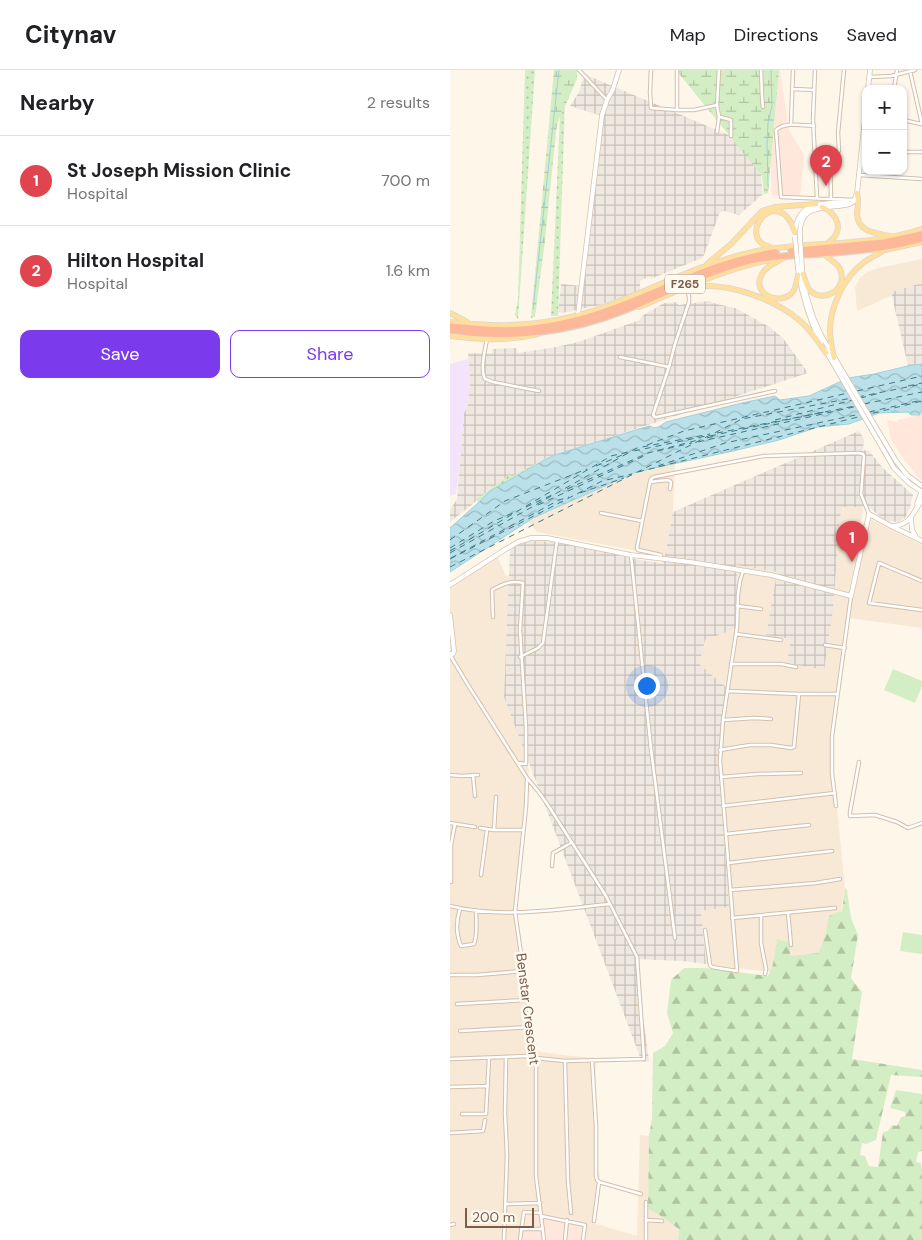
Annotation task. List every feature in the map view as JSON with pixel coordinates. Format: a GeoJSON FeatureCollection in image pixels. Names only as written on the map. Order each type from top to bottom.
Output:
{"type":"FeatureCollection","features":[{"type":"Feature","properties":{"kind":"highway","name":"F265"},"geometry":{"type":"LineString","coordinates":[[678,279],[752,256],[885,242],[922,234]]}},
{"type":"Feature","properties":{"kind":"highway","name":"F265"},"geometry":{"type":"LineString","coordinates":[[450,326],[506,330],[571,326],[606,317],[710,274],[748,262],[778,256],[844,252],[921,242]]}},
{"type":"Feature","properties":{"kind":"highway"},"geometry":{"type":"LineString","coordinates":[[666,284],[678,279]]}},
{"type":"Feature","properties":{"kind":"highway","name":"F265"},"geometry":{"type":"LineString","coordinates":[[450,330],[521,336],[539,328],[577,320],[602,312],[666,284]]}},
{"type":"Feature","properties":{"kind":"highway"},"geometry":{"type":"LineString","coordinates":[[521,336],[528,335],[539,328]]}},
{"type":"Feature","properties":{"kind":"main road"},"geometry":{"type":"LineString","coordinates":[[578,315],[602,115],[607,100],[614,89],[619,70]]}},
{"type":"Feature","properties":{"kind":"main road"},"geometry":{"type":"LineString","coordinates":[[868,85],[870,70]]}},
{"type":"Feature","properties":{"kind":"main road"},"geometry":{"type":"LineString","coordinates":[[862,160],[857,193],[858,218],[861,227],[896,236]]}},
{"type":"Feature","properties":{"kind":"main road"},"geometry":{"type":"LineString","coordinates":[[797,235],[805,215],[811,210],[848,205],[853,201],[857,193]]}},
{"type":"Feature","properties":{"kind":"main road"},"geometry":{"type":"LineString","coordinates":[[706,265],[731,244],[762,211],[775,207],[853,201]]}},
{"type":"Feature","properties":{"kind":"main road"},"geometry":{"type":"LineString","coordinates":[[816,204],[809,207],[797,222],[797,235],[802,292],[808,314],[826,353]]}},
{"type":"Feature","properties":{"kind":"main road"},"geometry":{"type":"LineString","coordinates":[[822,207],[832,214],[838,226],[833,239],[824,244]]}},
{"type":"Feature","properties":{"kind":"main road"},"geometry":{"type":"LineString","coordinates":[[774,248],[762,244],[756,233],[758,222],[766,214],[774,212],[783,214],[790,220],[797,235]]}},
{"type":"Feature","properties":{"kind":"main road"},"geometry":{"type":"LineString","coordinates":[[678,279],[706,265],[744,254],[774,248],[863,241],[896,236],[922,229]]}},
{"type":"Feature","properties":{"kind":"main road"},"geometry":{"type":"LineString","coordinates":[[450,322],[539,328],[559,332],[598,323],[710,277],[735,269],[784,258],[885,250],[921,242]]}},
{"type":"Feature","properties":{"kind":"main road"},"geometry":{"type":"LineString","coordinates":[[834,360],[830,339],[830,325],[838,297],[853,272],[864,262],[885,250]]}},
{"type":"Feature","properties":{"kind":"main road"},"geometry":{"type":"LineString","coordinates":[[800,272],[812,292],[827,295],[835,291],[841,282],[841,272],[837,265],[825,255]]}},
{"type":"Feature","properties":{"kind":"main road"},"geometry":{"type":"LineString","coordinates":[[784,258],[761,274],[760,285],[766,295],[776,299],[786,297],[792,293],[800,272]]}},
{"type":"Feature","properties":{"kind":"main road"},"geometry":{"type":"LineString","coordinates":[[800,272],[813,317],[834,360],[880,439],[907,475],[922,486]]}},
{"type":"Feature","properties":{"kind":"main road"},"geometry":{"type":"LineString","coordinates":[[539,328],[666,284]]}},
{"type":"Feature","properties":{"kind":"main road"},"geometry":{"type":"LineString","coordinates":[[684,289],[700,286],[727,288],[752,294],[781,307],[806,326],[826,353],[834,360]]}},
{"type":"Feature","properties":{"kind":"main road"},"geometry":{"type":"LineString","coordinates":[[450,314],[475,324]]}},
{"type":"Feature","properties":{"kind":"main road"},"geometry":{"type":"LineString","coordinates":[[450,336],[505,340],[521,336]]}},
{"type":"Feature","properties":{"kind":"main road"},"geometry":{"type":"LineString","coordinates":[[450,341],[462,337]]}},
{"type":"Feature","properties":{"kind":"main road"},"geometry":{"type":"LineString","coordinates":[[880,439],[890,462],[900,476],[922,491],[917,507]]}},
{"type":"Feature","properties":{"kind":"main road"},"geometry":{"type":"LineString","coordinates":[[891,526],[904,524],[922,500]]}},
{"type":"Feature","properties":{"kind":"main road"},"geometry":{"type":"LineString","coordinates":[[450,585],[518,542],[531,538],[548,538],[661,560],[690,562],[770,575],[851,596],[868,514],[920,540]]}},
{"type":"Feature","properties":{"kind":"main road"},"geometry":{"type":"LineString","coordinates":[[911,517],[912,530],[920,540]]}},
{"type":"Feature","properties":{"kind":"main road"},"geometry":{"type":"LineString","coordinates":[[450,615],[454,651],[450,655]]}},
{"type":"Feature","properties":{"kind":"street"},"geometry":{"type":"LineString","coordinates":[[579,70],[607,100]]}},
{"type":"Feature","properties":{"kind":"street"},"geometry":{"type":"LineString","coordinates":[[651,70],[651,108],[694,110],[717,105]]}},
{"type":"Feature","properties":{"kind":"street"},"geometry":{"type":"LineString","coordinates":[[677,70],[677,110]]}},
{"type":"Feature","properties":{"kind":"street"},"geometry":{"type":"LineString","coordinates":[[717,132],[719,117],[717,105],[719,70]]}},
{"type":"Feature","properties":{"kind":"street"},"geometry":{"type":"LineString","coordinates":[[761,70],[763,107]]}},
{"type":"Feature","properties":{"kind":"street"},"geometry":{"type":"LineString","coordinates":[[791,124],[793,70]]}},
{"type":"Feature","properties":{"kind":"street"},"geometry":{"type":"LineString","coordinates":[[815,70],[814,126],[818,199]]}},
{"type":"Feature","properties":{"kind":"street"},"geometry":{"type":"LineString","coordinates":[[831,198],[830,156],[832,152],[839,152],[840,150],[838,133],[844,70]]}},
{"type":"Feature","properties":{"kind":"street"},"geometry":{"type":"LineString","coordinates":[[895,85],[897,70]]}},
{"type":"Feature","properties":{"kind":"street"},"geometry":{"type":"LineString","coordinates":[[869,77],[896,75],[915,70]]}},
{"type":"Feature","properties":{"kind":"street"},"geometry":{"type":"LineString","coordinates":[[907,121],[922,124],[910,71]]}},
{"type":"Feature","properties":{"kind":"street"},"geometry":{"type":"LineString","coordinates":[[793,89],[814,90]]}},
{"type":"Feature","properties":{"kind":"street"},"geometry":{"type":"LineString","coordinates":[[719,117],[732,120],[731,136]]}},
{"type":"Feature","properties":{"kind":"street"},"geometry":{"type":"LineString","coordinates":[[814,126],[791,124],[778,127],[776,130],[781,197],[831,198],[853,201]]}},
{"type":"Feature","properties":{"kind":"street"},"geometry":{"type":"LineString","coordinates":[[907,152],[922,152]]}},
{"type":"Feature","properties":{"kind":"street"},"geometry":{"type":"LineString","coordinates":[[859,175],[922,179]]}},
{"type":"Feature","properties":{"kind":"street"},"geometry":{"type":"LineString","coordinates":[[684,289],[689,297],[688,302],[653,413],[655,417],[775,391]]}},
{"type":"Feature","properties":{"kind":"street"},"geometry":{"type":"LineString","coordinates":[[486,339],[483,374],[485,379],[539,391]]}},
{"type":"Feature","properties":{"kind":"street"},"geometry":{"type":"LineString","coordinates":[[620,357],[669,367]]}},
{"type":"Feature","properties":{"kind":"street"},"geometry":{"type":"LineString","coordinates":[[661,555],[638,550],[637,548],[650,482],[654,477],[764,456],[860,453],[864,456],[861,494],[868,514]]}},
{"type":"Feature","properties":{"kind":"street"},"geometry":{"type":"LineString","coordinates":[[650,482],[666,479],[671,483],[670,489]]}},
{"type":"Feature","properties":{"kind":"street"},"geometry":{"type":"LineString","coordinates":[[601,513],[642,521]]}},
{"type":"Feature","properties":{"kind":"street"},"geometry":{"type":"LineString","coordinates":[[520,657],[538,648],[543,643],[557,540]]}},
{"type":"Feature","properties":{"kind":"street"},"geometry":{"type":"LineString","coordinates":[[631,555],[651,749],[675,938]]}},
{"type":"Feature","properties":{"kind":"street"},"geometry":{"type":"LineString","coordinates":[[922,581],[879,563],[869,603],[922,610]]}},
{"type":"Feature","properties":{"kind":"street"},"geometry":{"type":"LineString","coordinates":[[705,930],[710,965],[712,967],[737,971],[720,750],[736,634],[740,581],[743,571]]}},
{"type":"Feature","properties":{"kind":"street"},"geometry":{"type":"LineString","coordinates":[[493,617],[492,590],[512,581],[523,583],[520,657],[526,728],[526,764],[518,763]]}},
{"type":"Feature","properties":{"kind":"street"},"geometry":{"type":"LineString","coordinates":[[836,806],[832,773],[832,736],[851,596]]}},
{"type":"Feature","properties":{"kind":"street"},"geometry":{"type":"LineString","coordinates":[[738,606],[761,609]]}},
{"type":"Feature","properties":{"kind":"street"},"geometry":{"type":"LineString","coordinates":[[736,634],[781,640]]}},
{"type":"Feature","properties":{"kind":"street"},"geometry":{"type":"LineString","coordinates":[[824,645],[845,648]]}},
{"type":"Feature","properties":{"kind":"street"},"geometry":{"type":"LineString","coordinates":[[450,655],[527,778],[538,791],[610,904],[637,957],[644,1059],[564,1061],[530,1056],[450,1059]]}},
{"type":"Feature","properties":{"kind":"street"},"geometry":{"type":"LineString","coordinates":[[731,664],[781,664],[796,667]]}},
{"type":"Feature","properties":{"kind":"street"},"geometry":{"type":"LineString","coordinates":[[727,691],[839,694]]}},
{"type":"Feature","properties":{"kind":"street"},"geometry":{"type":"LineString","coordinates":[[720,750],[750,745],[794,747],[799,694]]}},
{"type":"Feature","properties":{"kind":"street"},"geometry":{"type":"LineString","coordinates":[[723,720],[754,718],[771,720]]}},
{"type":"Feature","properties":{"kind":"street"},"geometry":{"type":"LineString","coordinates":[[859,762],[850,816],[875,815],[897,822],[908,828],[922,823]]}},
{"type":"Feature","properties":{"kind":"street"},"geometry":{"type":"LineString","coordinates":[[721,777],[801,773]]}},
{"type":"Feature","properties":{"kind":"street"},"geometry":{"type":"LineString","coordinates":[[450,775],[478,775]]}},
{"type":"Feature","properties":{"kind":"street"},"geometry":{"type":"LineString","coordinates":[[473,775],[475,796]]}},
{"type":"Feature","properties":{"kind":"street","name":"Benstar Crescent"},"geometry":{"type":"LineString","coordinates":[[527,778],[515,912],[536,1058],[536,1176],[544,1240]]}},
{"type":"Feature","properties":{"kind":"street"},"geometry":{"type":"LineString","coordinates":[[723,806],[835,793]]}},
{"type":"Feature","properties":{"kind":"street"},"geometry":{"type":"LineString","coordinates":[[494,830],[496,797]]}},
{"type":"Feature","properties":{"kind":"street"},"geometry":{"type":"LineString","coordinates":[[450,823],[475,828]]}},
{"type":"Feature","properties":{"kind":"street"},"geometry":{"type":"LineString","coordinates":[[451,882],[450,852],[455,824]]}},
{"type":"Feature","properties":{"kind":"street"},"geometry":{"type":"LineString","coordinates":[[726,834],[809,825]]}},
{"type":"Feature","properties":{"kind":"street"},"geometry":{"type":"LineString","coordinates":[[480,828],[487,830],[523,830]]}},
{"type":"Feature","properties":{"kind":"street"},"geometry":{"type":"LineString","coordinates":[[481,875],[487,830]]}},
{"type":"Feature","properties":{"kind":"street"},"geometry":{"type":"LineString","coordinates":[[552,866],[553,853],[571,843]]}},
{"type":"Feature","properties":{"kind":"street"},"geometry":{"type":"LineString","coordinates":[[728,863],[832,851]]}},
{"type":"Feature","properties":{"kind":"street"},"geometry":{"type":"LineString","coordinates":[[730,890],[816,883],[840,879]]}},
{"type":"Feature","properties":{"kind":"street"},"geometry":{"type":"LineString","coordinates":[[450,906],[476,910],[515,912],[610,904]]}},
{"type":"Feature","properties":{"kind":"street"},"geometry":{"type":"LineString","coordinates":[[460,908],[457,926],[461,946],[474,944],[475,942],[476,910]]}},
{"type":"Feature","properties":{"kind":"street"},"geometry":{"type":"LineString","coordinates":[[732,918],[835,908]]}},
{"type":"Feature","properties":{"kind":"street"},"geometry":{"type":"LineString","coordinates":[[788,913],[791,945]]}},
{"type":"Feature","properties":{"kind":"street"},"geometry":{"type":"LineString","coordinates":[[761,916],[761,943],[766,966],[765,974]]}},
{"type":"Feature","properties":{"kind":"street"},"geometry":{"type":"LineString","coordinates":[[450,975],[523,972]]}},
{"type":"Feature","properties":{"kind":"street"},"geometry":{"type":"LineString","coordinates":[[457,1004],[527,1000]]}},
{"type":"Feature","properties":{"kind":"street"},"geometry":{"type":"LineString","coordinates":[[460,1031],[532,1027]]}},
{"type":"Feature","properties":{"kind":"street"},"geometry":{"type":"LineString","coordinates":[[504,1240],[507,1155],[505,1114],[506,1057]]}},
{"type":"Feature","properties":{"kind":"street"},"geometry":{"type":"LineString","coordinates":[[462,1114],[486,1114],[489,1058]]}},
{"type":"Feature","properties":{"kind":"street"},"geometry":{"type":"LineString","coordinates":[[592,1060],[596,1126],[596,1176],[599,1182],[594,1221]]}},
{"type":"Feature","properties":{"kind":"street"},"geometry":{"type":"LineString","coordinates":[[564,1061],[568,1181],[571,1213]]}},
{"type":"Feature","properties":{"kind":"street"},"geometry":{"type":"LineString","coordinates":[[450,1086],[488,1086]]}},
{"type":"Feature","properties":{"kind":"street"},"geometry":{"type":"LineString","coordinates":[[450,1133],[483,1131],[484,1120]]}},
{"type":"Feature","properties":{"kind":"street"},"geometry":{"type":"LineString","coordinates":[[599,1182],[641,1194]]}},
{"type":"Feature","properties":{"kind":"street"},"geometry":{"type":"LineString","coordinates":[[646,1202],[646,1240]]}},
{"type":"Feature","properties":{"kind":"street"},"geometry":{"type":"LineString","coordinates":[[506,1204],[540,1203]]}},
{"type":"Feature","properties":{"kind":"street"},"geometry":{"type":"LineString","coordinates":[[520,1240],[524,1212],[541,1214],[585,1225],[584,1240]]}},
{"type":"Feature","properties":{"kind":"street"},"geometry":{"type":"LineString","coordinates":[[565,1240],[567,1220]]}},
{"type":"Feature","properties":{"kind":"street"},"geometry":{"type":"LineString","coordinates":[[646,1220],[662,1221]]}},
{"type":"Feature","properties":{"kind":"street"},"geometry":{"type":"LineString","coordinates":[[521,1229],[543,1229]]}},
{"type":"Feature","properties":{"kind":"shaded area"},"geometry":{"type":"Polygon","coordinates":[[[776,70],[780,70],[789,130],[804,155],[800,197],[772,195],[769,140],[770,129],[775,120],[776,70]]]}},
{"type":"Feature","properties":{"kind":"shaded area"},"geometry":{"type":"Polygon","coordinates":[[[584,74],[762,149],[761,176],[763,194],[739,215],[724,211],[720,212],[702,258],[653,278],[648,277],[640,281],[640,291],[600,305],[562,313],[558,312],[561,284],[582,286],[602,116],[570,106],[579,92],[584,74]]]}},
{"type":"Feature","properties":{"kind":"shaded area"},"geometry":{"type":"Polygon","coordinates":[[[922,259],[922,283],[891,292],[891,296],[857,311],[855,287],[860,278],[867,272],[922,259]]]}},
{"type":"Feature","properties":{"kind":"shaded area"},"geometry":{"type":"Polygon","coordinates":[[[922,283],[922,364],[908,366],[891,292],[922,283]]]}},
{"type":"Feature","properties":{"kind":"shaded area"},"geometry":{"type":"Polygon","coordinates":[[[708,301],[735,308],[768,326],[783,338],[808,373],[546,458],[513,477],[509,475],[450,522],[450,510],[457,499],[464,413],[468,404],[470,384],[468,353],[492,353],[492,349],[516,348],[518,353],[556,347],[578,342],[640,320],[642,316],[664,303],[676,302],[679,305],[708,301]]]}},
{"type":"Feature","properties":{"kind":"shaded area"},"geometry":{"type":"Polygon","coordinates":[[[468,359],[470,384],[468,404],[464,413],[460,465],[456,494],[450,496],[450,364],[468,359]]]}},
{"type":"Feature","properties":{"kind":"shaded area"},"geometry":{"type":"Polygon","coordinates":[[[920,412],[922,412],[922,480],[901,455],[891,439],[887,420],[898,422],[898,420],[920,415],[920,412]]]}},
{"type":"Feature","properties":{"kind":"shaded area"},"geometry":{"type":"Polygon","coordinates":[[[859,431],[864,439],[863,450],[869,451],[883,468],[913,495],[905,518],[899,522],[887,521],[869,507],[843,507],[840,517],[833,609],[824,670],[787,663],[791,639],[766,635],[777,572],[736,565],[735,629],[705,640],[699,664],[728,689],[720,757],[720,785],[729,907],[701,911],[706,964],[635,959],[649,1061],[642,1062],[504,697],[510,549],[532,541],[562,542],[639,560],[662,563],[673,512],[859,431]]]}},
{"type":"Feature","properties":{"kind":"shaded area"},"geometry":{"type":"Polygon","coordinates":[[[675,464],[673,512],[665,556],[537,532],[528,521],[636,472],[675,464]]]}},
{"type":"Feature","properties":{"kind":"shaded area"},"geometry":{"type":"Polygon","coordinates":[[[844,507],[863,507],[832,750],[845,888],[841,911],[825,937],[818,953],[790,956],[777,939],[770,972],[706,964],[701,911],[729,907],[720,785],[720,757],[699,664],[704,640],[735,629],[736,565],[777,572],[766,634],[833,609],[840,517],[844,507]]]}},
{"type":"Feature","properties":{"kind":"shaded area"},"geometry":{"type":"Polygon","coordinates":[[[870,519],[922,545],[922,628],[849,618],[858,568],[870,519]]]}},
{"type":"Feature","properties":{"kind":"shaded area"},"geometry":{"type":"Polygon","coordinates":[[[496,554],[506,576],[529,580],[526,759],[529,770],[516,913],[537,1051],[596,1058],[596,1146],[600,1180],[593,1223],[637,1236],[640,1135],[649,1136],[648,1209],[679,1229],[678,1240],[583,1240],[585,1222],[523,1209],[519,1240],[450,1240],[450,584],[496,554]]]}},
{"type":"Feature","properties":{"kind":"shaded area"},"geometry":{"type":"Polygon","coordinates":[[[522,1209],[585,1222],[583,1240],[519,1240],[522,1209]]]}},
{"type":"Feature","properties":{"kind":"green space"},"geometry":{"type":"Polygon","coordinates":[[[525,70],[535,70],[518,319],[515,315],[518,299],[525,70]]]}},
{"type":"Feature","properties":{"kind":"green space"},"geometry":{"type":"Polygon","coordinates":[[[554,70],[577,70],[577,79],[557,124],[535,317],[531,318],[554,70]]]}},
{"type":"Feature","properties":{"kind":"green space"},"geometry":{"type":"Polygon","coordinates":[[[562,70],[566,70],[558,316],[551,316],[562,70]]]}},
{"type":"Feature","properties":{"kind":"green space"},"geometry":{"type":"Polygon","coordinates":[[[676,70],[779,70],[768,193],[764,194],[762,176],[676,70]]]}},
{"type":"Feature","properties":{"kind":"green space"},"geometry":{"type":"Polygon","coordinates":[[[548,458],[490,491],[478,503],[477,499],[509,475],[513,476],[548,458]]]}},
{"type":"Feature","properties":{"kind":"green space"},"geometry":{"type":"Polygon","coordinates":[[[893,669],[922,681],[922,686],[915,703],[884,690],[893,669]]]}},
{"type":"Feature","properties":{"kind":"green space"},"geometry":{"type":"Polygon","coordinates":[[[845,888],[847,890],[851,918],[858,935],[851,978],[862,992],[852,1059],[922,1070],[922,1077],[891,1075],[876,1140],[866,1144],[862,1143],[860,1155],[865,1156],[869,1166],[878,1167],[883,1132],[888,1131],[892,1125],[897,1126],[901,1117],[905,1116],[905,1112],[890,1108],[896,1090],[922,1094],[922,1151],[918,1152],[916,1162],[921,1163],[922,1170],[922,1240],[678,1240],[679,1229],[648,1209],[653,1053],[665,1046],[673,1033],[667,1013],[671,980],[684,968],[705,968],[768,976],[773,964],[777,939],[790,943],[790,956],[818,953],[825,937],[829,916],[842,911],[845,888]]]}},
{"type":"Feature","properties":{"kind":"green space"},"geometry":{"type":"Polygon","coordinates":[[[903,932],[922,935],[922,954],[900,951],[903,932]]]}},
{"type":"Feature","properties":{"kind":"water"},"geometry":{"type":"Polygon","coordinates":[[[922,364],[922,412],[920,412],[920,415],[911,415],[908,412],[879,413],[849,424],[818,427],[779,440],[636,472],[533,518],[450,572],[450,528],[490,491],[548,458],[642,428],[650,426],[656,428],[666,422],[775,396],[780,400],[809,396],[848,378],[922,364]]]}},
{"type":"Feature","properties":{"kind":"waterway"},"geometry":{"type":"LineString","coordinates":[[533,309],[559,70]]}},
{"type":"Feature","properties":{"kind":"waterway"},"geometry":{"type":"LineString","coordinates":[[768,186],[767,142],[768,123],[772,106],[771,70]]}},
{"type":"Feature","properties":{"kind":"ferry route"},"geometry":{"type":"LineString","coordinates":[[857,391],[922,376]]}},
{"type":"Feature","properties":{"kind":"ferry route"},"geometry":{"type":"LineString","coordinates":[[908,386],[922,383]]}},
{"type":"Feature","properties":{"kind":"ferry route"},"geometry":{"type":"LineString","coordinates":[[858,397],[922,384]]}},
{"type":"Feature","properties":{"kind":"ferry route"},"geometry":{"type":"LineString","coordinates":[[864,404],[922,392]]}},
{"type":"Feature","properties":{"kind":"ferry route"},"geometry":{"type":"LineString","coordinates":[[647,445],[684,431],[848,393]]}},
{"type":"Feature","properties":{"kind":"ferry route"},"geometry":{"type":"LineString","coordinates":[[775,420],[880,393]]}},
{"type":"Feature","properties":{"kind":"ferry route"},"geometry":{"type":"LineString","coordinates":[[450,567],[742,419],[852,398]]}},
{"type":"Feature","properties":{"kind":"ferry route"},"geometry":{"type":"LineString","coordinates":[[869,412],[922,400]]}},
{"type":"Feature","properties":{"kind":"ferry route"},"geometry":{"type":"LineString","coordinates":[[638,472],[922,401]]}},
{"type":"Feature","properties":{"kind":"ferry route"},"geometry":{"type":"LineString","coordinates":[[717,433],[855,406]]}},
{"type":"Feature","properties":{"kind":"ferry route"},"geometry":{"type":"LineString","coordinates":[[698,442],[858,406]]}},
{"type":"Feature","properties":{"kind":"ferry route"},"geometry":{"type":"LineString","coordinates":[[710,436],[824,412]]}},
{"type":"Feature","properties":{"kind":"ferry route"},"geometry":{"type":"LineString","coordinates":[[658,466],[725,443],[860,414]]}},
{"type":"Feature","properties":{"kind":"ferry route"},"geometry":{"type":"LineString","coordinates":[[450,553],[637,448],[710,434]]}},
{"type":"Feature","properties":{"kind":"ferry route"},"geometry":{"type":"LineString","coordinates":[[707,438],[718,435]]}},
{"type":"Feature","properties":{"kind":"ferry route"},"geometry":{"type":"LineString","coordinates":[[634,451],[706,436]]}},
{"type":"Feature","properties":{"kind":"ferry route"},"geometry":{"type":"LineString","coordinates":[[567,489],[648,453],[698,440]]}},
{"type":"Feature","properties":{"kind":"ferry route"},"geometry":{"type":"LineString","coordinates":[[657,451],[692,443]]}},
{"type":"Feature","properties":{"kind":"ferry route"},"geometry":{"type":"LineString","coordinates":[[450,551],[611,456],[628,452]]}},
{"type":"Feature","properties":{"kind":"ferry route"},"geometry":{"type":"LineString","coordinates":[[596,466],[627,453]]}},
{"type":"Feature","properties":{"kind":"ferry route"},"geometry":{"type":"LineString","coordinates":[[538,505],[644,456]]}},
{"type":"Feature","properties":{"kind":"ferry route"},"geometry":{"type":"LineString","coordinates":[[450,540],[505,501],[587,469]]}},
{"type":"Feature","properties":{"kind":"ferry route"},"geometry":{"type":"LineString","coordinates":[[450,559],[602,481],[632,474]]}},
{"type":"Feature","properties":{"kind":"ferry route"},"geometry":{"type":"LineString","coordinates":[[580,493],[624,478]]}},
{"type":"Feature","properties":{"kind":"ferry route"},"geometry":{"type":"LineString","coordinates":[[526,507],[552,495]]}},
{"type":"Feature","properties":{"kind":"ferry route"},"geometry":{"type":"LineString","coordinates":[[451,558],[559,500],[569,497]]}},
{"type":"Feature","properties":{"kind":"ferry route"},"geometry":{"type":"LineString","coordinates":[[450,548],[494,521],[513,513]]}},
{"type":"Feature","properties":{"kind":"place","name":"Hilton Hospital"},"geometry":{"type":"Point","coordinates":[826,186]}},
{"type":"Feature","properties":{"kind":"place","name":"St Joseph Mission Clinic"},"geometry":{"type":"Point","coordinates":[852,562]}}]}
